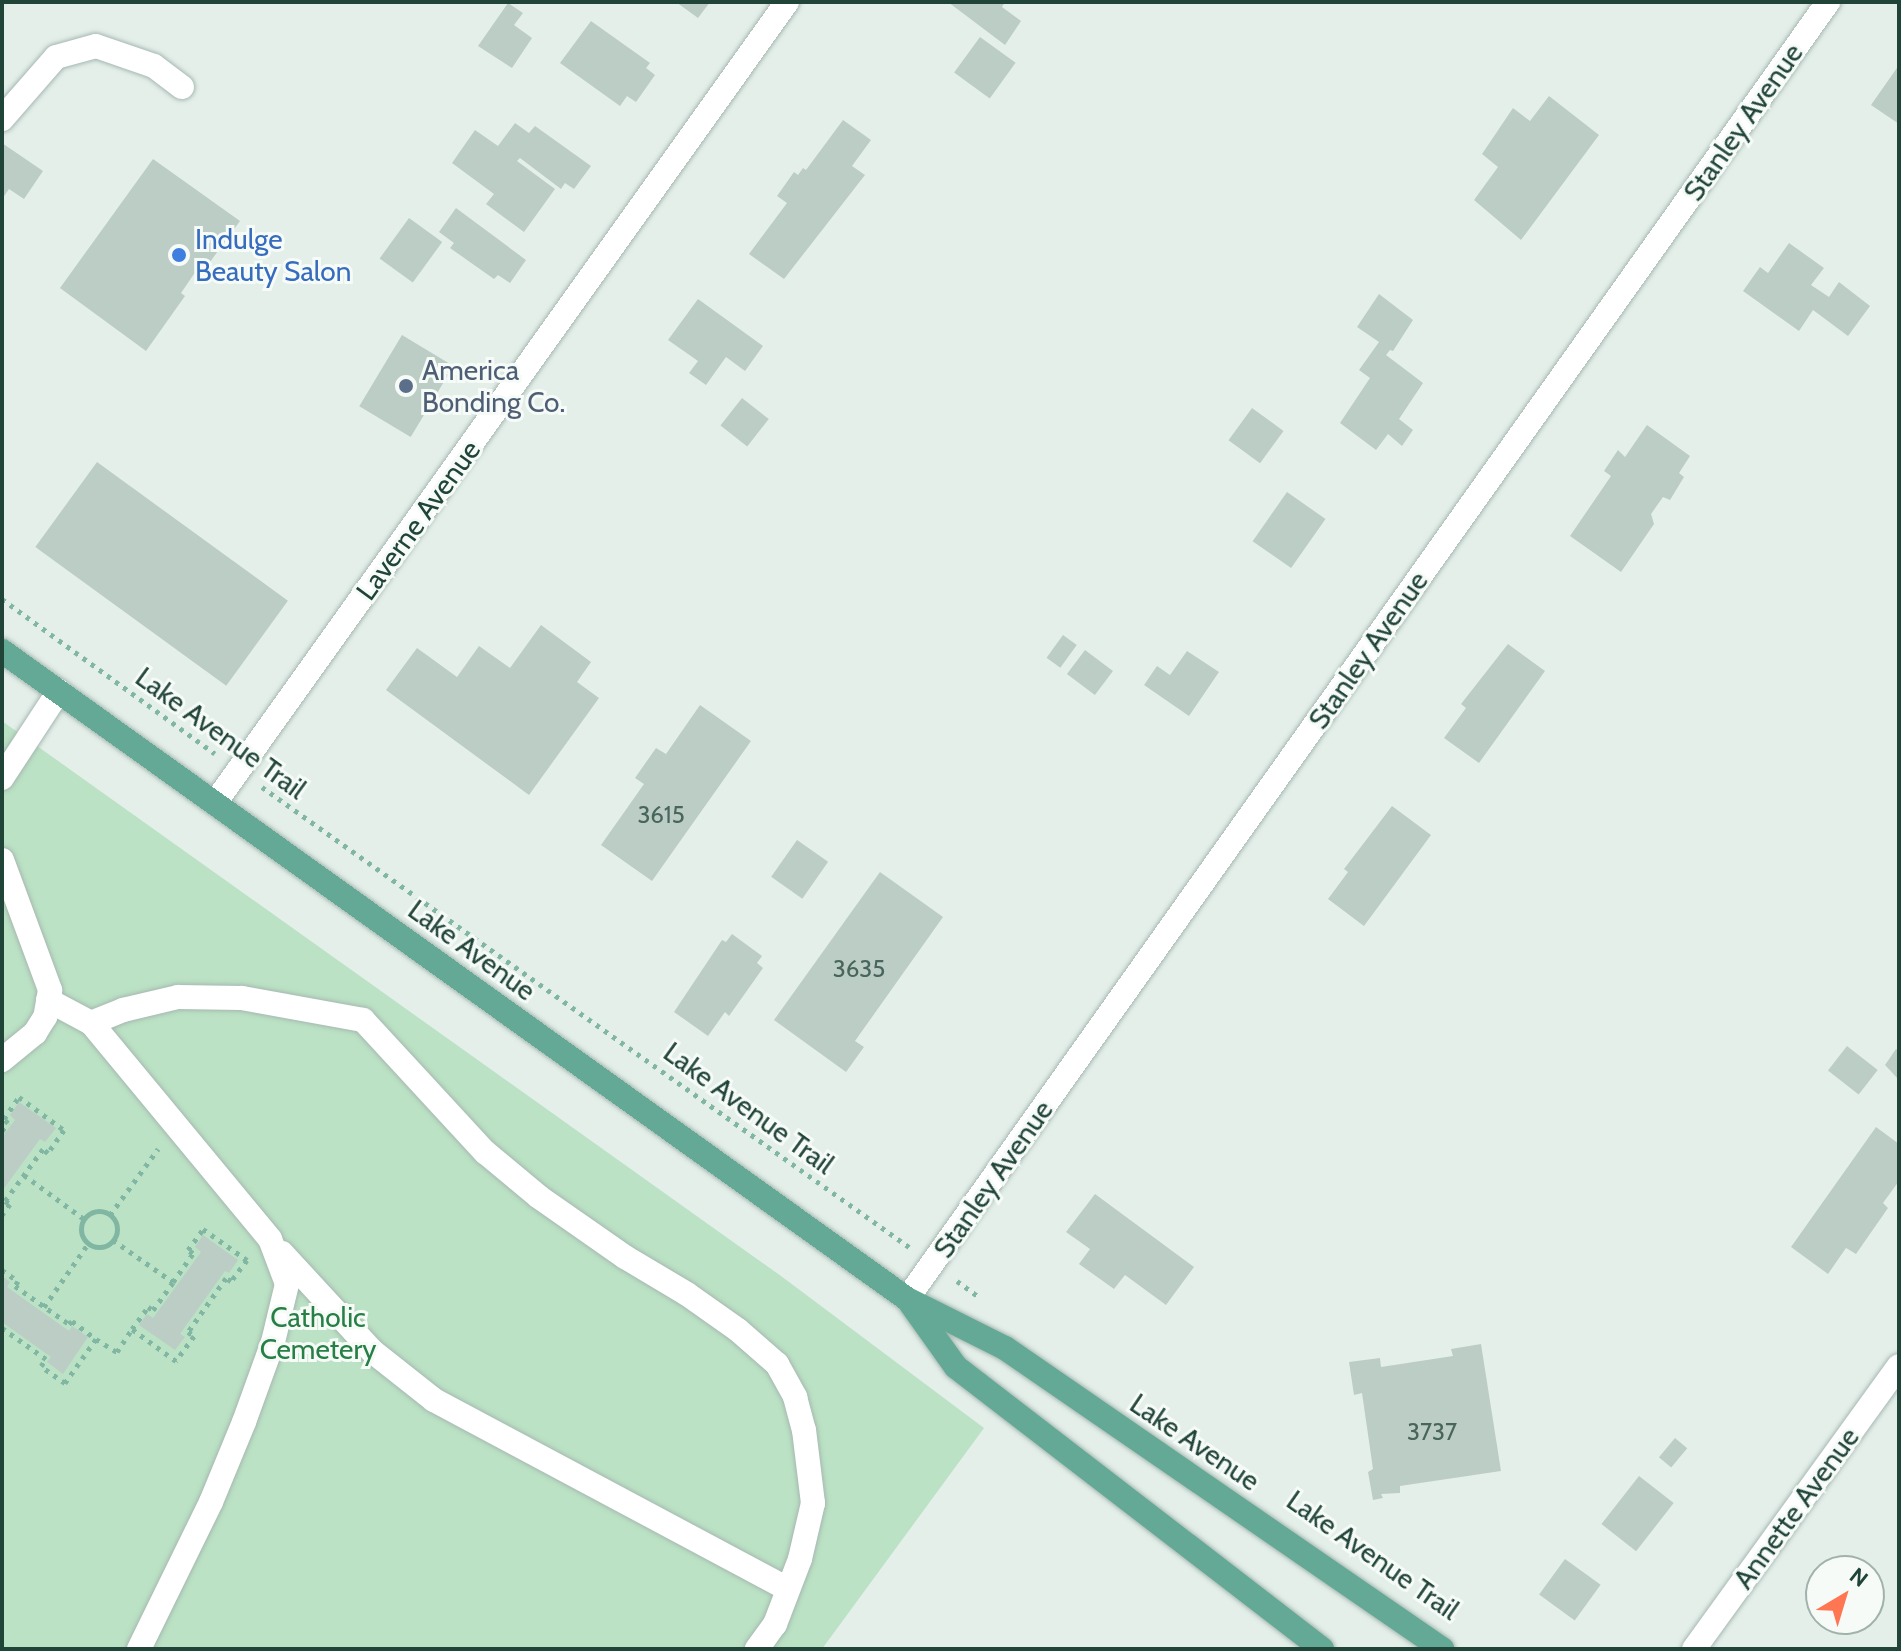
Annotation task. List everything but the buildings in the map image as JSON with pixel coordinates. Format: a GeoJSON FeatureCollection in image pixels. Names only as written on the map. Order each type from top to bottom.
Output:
{"type":"FeatureCollection","features":[{"type":"Feature","properties":{"kind":"main road","name":"Lake Avenue"},"geometry":{"type":"LineString","coordinates":[[2,651],[907,1299],[1005,1348],[1442,1649]]}},
{"type":"Feature","properties":{"kind":"main road","name":"Lake Avenue"},"geometry":{"type":"LineString","coordinates":[[907,1299],[956,1367],[1322,1649]]}},
{"type":"Feature","properties":{"kind":"street","name":"Laverne Avenue"},"geometry":{"type":"LineString","coordinates":[[215,803],[787,2]]}},
{"type":"Feature","properties":{"kind":"street","name":"Stanley Avenue"},"geometry":{"type":"LineString","coordinates":[[907,1299],[1828,2]]}},
{"type":"Feature","properties":{"kind":"street"},"geometry":{"type":"LineString","coordinates":[[2,119],[56,57],[96,46],[154,66],[182,87]]}},
{"type":"Feature","properties":{"kind":"street"},"geometry":{"type":"LineString","coordinates":[[2,778],[59,691]]}},
{"type":"Feature","properties":{"kind":"street"},"geometry":{"type":"LineString","coordinates":[[2,860],[50,990],[45,1017],[35,1033],[2,1060]]}},
{"type":"Feature","properties":{"kind":"street"},"geometry":{"type":"LineString","coordinates":[[91,1023],[123,1010],[178,997],[242,998],[363,1020],[495,1161],[539,1197],[625,1257],[738,1330],[777,1364],[795,1397],[804,1430],[813,1503],[800,1559],[786,1588],[775,1624],[757,1649]]}},
{"type":"Feature","properties":{"kind":"street"},"geometry":{"type":"LineString","coordinates":[[48,1000],[91,1023],[311,1288],[372,1351],[434,1400],[786,1588]]}},
{"type":"Feature","properties":{"kind":"street"},"geometry":{"type":"LineString","coordinates":[[139,1649],[211,1502],[273,1342],[287,1284],[270,1239]]}},
{"type":"Feature","properties":{"kind":"street","name":"Annette Avenue"},"geometry":{"type":"LineString","coordinates":[[1694,1649],[1899,1366]]}},
{"type":"Feature","properties":{"kind":"path","name":"Lake Avenue Trail"},"geometry":{"type":"LineString","coordinates":[[2,599],[984,1301]]}},
{"type":"Feature","properties":{"kind":"path"},"geometry":{"type":"LineString","coordinates":[[2,1131],[8,1123],[4,1119],[19,1097],[64,1130],[48,1153],[43,1149],[5,1201],[10,1204],[2,1215]]}},
{"type":"Feature","properties":{"kind":"path"},"geometry":{"type":"LineString","coordinates":[[110,1215],[178,1127]]}},
{"type":"Feature","properties":{"kind":"path"},"geometry":{"type":"LineString","coordinates":[[24,1175],[84,1219]]}},
{"type":"Feature","properties":{"kind":"path"},"geometry":{"type":"LineString","coordinates":[[93,1212],[110,1215],[116,1222],[113,1240],[103,1247],[88,1244],[81,1231],[84,1219],[93,1212]]}},
{"type":"Feature","properties":{"kind":"path"},"geometry":{"type":"LineString","coordinates":[[2,1270],[18,1281],[15,1286],[44,1307],[117,1352],[132,1329],[148,1307],[153,1310],[173,1282],[193,1253],[188,1250],[203,1229],[247,1260],[231,1281],[226,1278],[188,1332],[194,1336],[176,1361],[132,1329]]}},
{"type":"Feature","properties":{"kind":"path"},"geometry":{"type":"LineString","coordinates":[[113,1240],[173,1282]]}},
{"type":"Feature","properties":{"kind":"path"},"geometry":{"type":"LineString","coordinates":[[44,1307],[88,1244]]}},
{"type":"Feature","properties":{"kind":"path"},"geometry":{"type":"LineString","coordinates":[[2,1328],[46,1359],[41,1366],[65,1383],[96,1339]]}},
{"type":"Feature","properties":{"kind":"green space","name":"Catholic Cemetery"},"geometry":{"type":"Polygon","coordinates":[[[2,721],[781,1276],[984,1428],[822,1649],[2,1649],[2,721]]]}},
{"type":"Feature","properties":{"kind":"place","name":"Indulge Beauty Salon"},"geometry":{"type":"Point","coordinates":[179,255]}},
{"type":"Feature","properties":{"kind":"place","name":"America Bonding Co."},"geometry":{"type":"Point","coordinates":[406,386]}}]}
